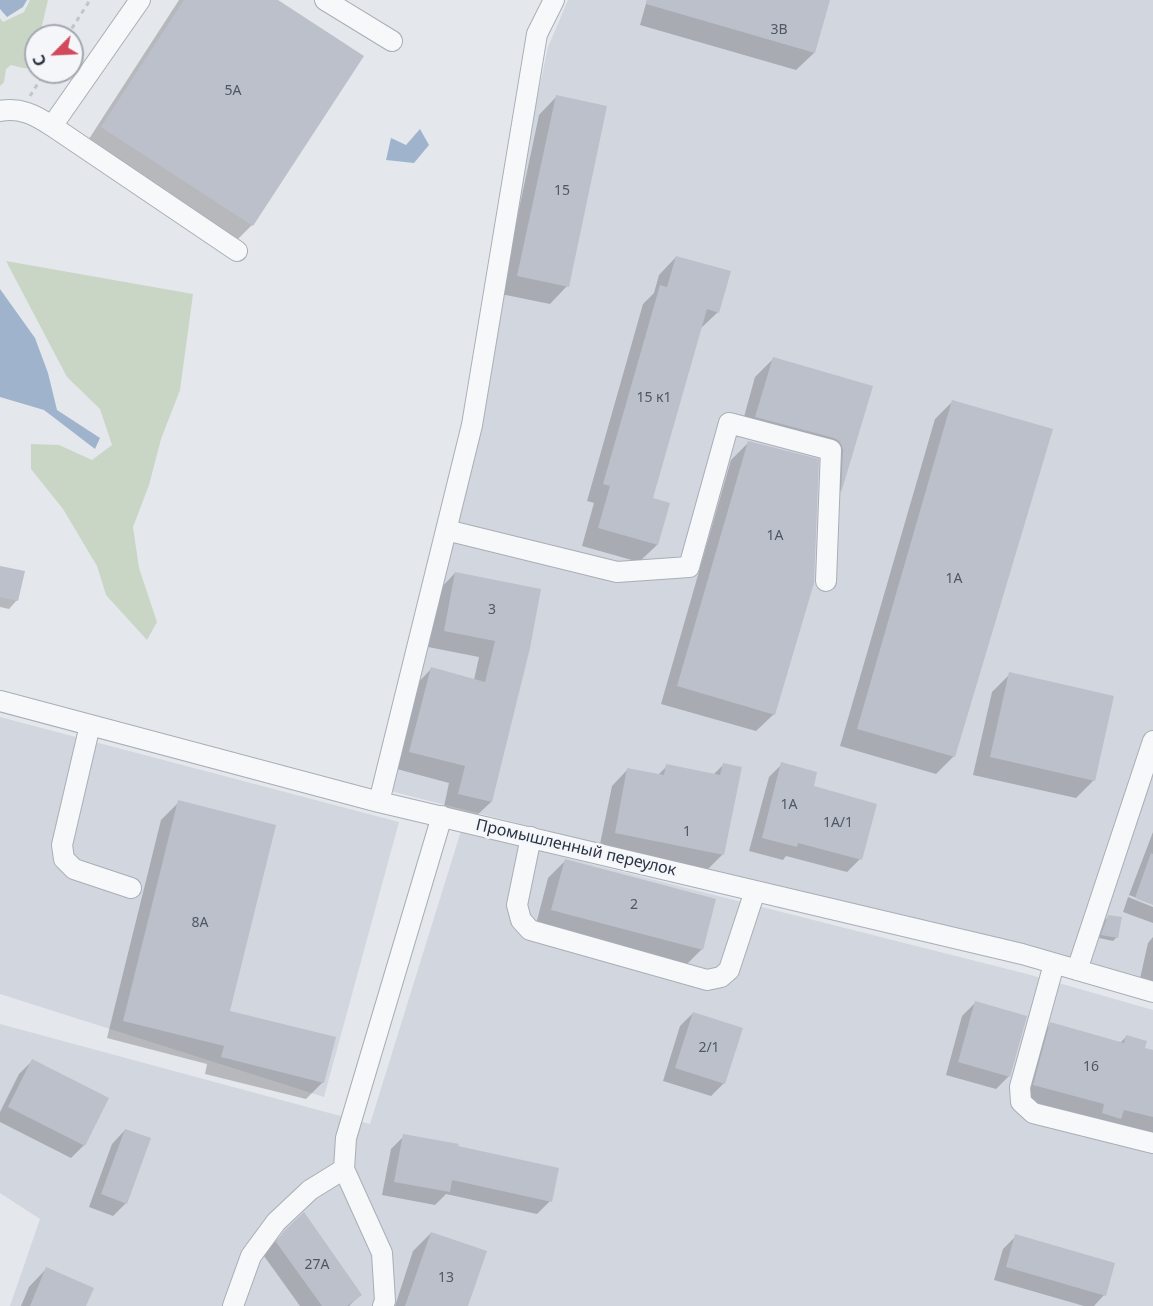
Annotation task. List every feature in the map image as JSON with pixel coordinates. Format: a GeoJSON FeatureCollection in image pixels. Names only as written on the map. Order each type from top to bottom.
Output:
{"type":"FeatureCollection","features":[{"type":"Feature","properties":{"kind":"street"},"geometry":{"type":"LineString","coordinates":[[52,126],[140,0]]}},
{"type":"Feature","properties":{"kind":"street"},"geometry":{"type":"LineString","coordinates":[[324,0],[392,41]]}},
{"type":"Feature","properties":{"kind":"street"},"geometry":{"type":"LineString","coordinates":[[379,801],[472,425],[537,34],[554,0]]}},
{"type":"Feature","properties":{"kind":"street"},"geometry":{"type":"LineString","coordinates":[[0,111],[21,110],[35,115],[237,251]]}},
{"type":"Feature","properties":{"kind":"street"},"geometry":{"type":"LineString","coordinates":[[446,530],[617,572],[689,567],[729,423],[831,450],[826,581]]}},
{"type":"Feature","properties":{"kind":"street","name":"Промышленный переулок"},"geometry":{"type":"LineString","coordinates":[[0,701],[379,801],[1022,954],[1153,992]]}},
{"type":"Feature","properties":{"kind":"street"},"geometry":{"type":"LineString","coordinates":[[90,725],[63,845],[64,859],[74,869],[131,888]]}},
{"type":"Feature","properties":{"kind":"street"},"geometry":{"type":"LineString","coordinates":[[1077,970],[1153,741]]}},
{"type":"Feature","properties":{"kind":"street"},"geometry":{"type":"LineString","coordinates":[[383,1306],[385,1301],[382,1253],[344,1169],[346,1138],[442,816]]}},
{"type":"Feature","properties":{"kind":"street"},"geometry":{"type":"LineString","coordinates":[[531,837],[517,905],[521,920],[530,930],[707,980],[721,977],[729,970],[755,891]]}},
{"type":"Feature","properties":{"kind":"street"},"geometry":{"type":"LineString","coordinates":[[1054,964],[1020,1087],[1021,1102],[1033,1113],[1153,1143]]}},
{"type":"Feature","properties":{"kind":"street"},"geometry":{"type":"LineString","coordinates":[[233,1306],[251,1256],[276,1222],[310,1190],[344,1169]]}},
{"type":"Feature","properties":{"kind":"path"},"geometry":{"type":"LineString","coordinates":[[75,24],[90,0]]}},
{"type":"Feature","properties":{"kind":"path"},"geometry":{"type":"LineString","coordinates":[[21,110],[37,84]]}},
{"type":"Feature","properties":{"kind":"shaded area"},"geometry":{"type":"Polygon","coordinates":[[[568,0],[1153,0],[1153,983],[390,791],[548,47],[568,0]]]}},
{"type":"Feature","properties":{"kind":"shaded area"},"geometry":{"type":"Polygon","coordinates":[[[0,717],[399,822],[324,1097],[0,994],[0,717]]]}},
{"type":"Feature","properties":{"kind":"shaded area"},"geometry":{"type":"Polygon","coordinates":[[[461,831],[1027,974],[1153,1010],[1153,1306],[10,1306],[40,1219],[0,1193],[0,1024],[370,1124],[461,831]]]}},
{"type":"Feature","properties":{"kind":"green space"},"geometry":{"type":"Polygon","coordinates":[[[30,0],[48,0],[42,24],[24,24],[24,68],[11,65],[6,69],[4,82],[0,86],[0,18],[3,22],[24,12],[30,0]]]}},
{"type":"Feature","properties":{"kind":"green space"},"geometry":{"type":"Polygon","coordinates":[[[6,261],[193,294],[180,390],[161,439],[149,485],[133,527],[139,568],[157,622],[147,640],[106,595],[97,566],[63,509],[31,469],[31,444],[59,445],[92,460],[112,445],[100,409],[67,377],[6,261]]]}},
{"type":"Feature","properties":{"kind":"water"},"geometry":{"type":"Polygon","coordinates":[[[0,0],[27,0],[23,7],[7,17],[0,9],[0,0]]]}},
{"type":"Feature","properties":{"kind":"water"},"geometry":{"type":"Polygon","coordinates":[[[420,129],[429,145],[414,163],[386,160],[391,138],[406,145],[420,129]]]}},
{"type":"Feature","properties":{"kind":"water"},"geometry":{"type":"Polygon","coordinates":[[[0,289],[35,338],[48,373],[57,410],[100,438],[95,449],[44,410],[0,397],[0,289]]]}},
{"type":"Feature","properties":{"kind":"building"},"geometry":{"type":"Polygon","coordinates":[[[184,0],[278,0],[364,56],[253,226],[101,127],[184,0]]]}},
{"type":"Feature","properties":{"kind":"building"},"geometry":{"type":"Polygon","coordinates":[[[647,0],[830,0],[815,53],[646,4],[647,0]]]}},
{"type":"Feature","properties":{"kind":"building"},"geometry":{"type":"Polygon","coordinates":[[[556,95],[607,106],[569,287],[517,276],[556,95]]]}},
{"type":"Feature","properties":{"kind":"building"},"geometry":{"type":"Polygon","coordinates":[[[676,256],[731,271],[719,313],[707,309],[653,498],[670,503],[658,545],[598,528],[610,486],[603,484],[660,285],[667,287],[676,256]]]}},
{"type":"Feature","properties":{"kind":"building"},"geometry":{"type":"Polygon","coordinates":[[[773,357],[873,386],[841,493],[843,450],[839,441],[755,417],[773,357]]]}},
{"type":"Feature","properties":{"kind":"building"},"geometry":{"type":"Polygon","coordinates":[[[952,400],[1053,429],[955,757],[857,729],[952,400]]]}},
{"type":"Feature","properties":{"kind":"building"},"geometry":{"type":"Polygon","coordinates":[[[748,441],[819,459],[814,583],[775,715],[677,686],[748,441]]]}},
{"type":"Feature","properties":{"kind":"building"},"geometry":{"type":"Polygon","coordinates":[[[0,566],[25,571],[18,601],[0,597],[0,566]]]}},
{"type":"Feature","properties":{"kind":"building"},"geometry":{"type":"Polygon","coordinates":[[[455,572],[541,589],[530,648],[492,802],[458,794],[465,766],[409,752],[431,667],[485,682],[495,641],[444,631],[455,572]]]}},
{"type":"Feature","properties":{"kind":"building"},"geometry":{"type":"Polygon","coordinates":[[[1009,672],[1114,696],[1095,781],[990,757],[1009,672]]]}},
{"type":"Feature","properties":{"kind":"building"},"geometry":{"type":"Polygon","coordinates":[[[781,762],[817,772],[814,786],[877,804],[862,860],[798,843],[797,847],[762,838],[781,762]]]}},
{"type":"Feature","properties":{"kind":"building"},"geometry":{"type":"Polygon","coordinates":[[[723,763],[742,767],[724,855],[615,833],[627,768],[664,775],[666,764],[720,775],[723,763]]]}},
{"type":"Feature","properties":{"kind":"building"},"geometry":{"type":"Polygon","coordinates":[[[178,800],[276,825],[230,1011],[336,1037],[324,1083],[221,1057],[224,1046],[123,1021],[178,800]]]}},
{"type":"Feature","properties":{"kind":"building"},"geometry":{"type":"Polygon","coordinates":[[[1151,853],[1153,854],[1153,905],[1135,898],[1151,853]]]}},
{"type":"Feature","properties":{"kind":"building"},"geometry":{"type":"Polygon","coordinates":[[[565,859],[716,899],[703,950],[551,910],[565,859]]]}},
{"type":"Feature","properties":{"kind":"building"},"geometry":{"type":"Polygon","coordinates":[[[1108,915],[1122,917],[1118,938],[1101,935],[1108,915]]]}},
{"type":"Feature","properties":{"kind":"building"},"geometry":{"type":"Polygon","coordinates":[[[975,1001],[1027,1016],[1010,1077],[958,1062],[975,1001]]]}},
{"type":"Feature","properties":{"kind":"building"},"geometry":{"type":"Polygon","coordinates":[[[693,1012],[743,1028],[725,1084],[675,1068],[693,1012]]]}},
{"type":"Feature","properties":{"kind":"building"},"geometry":{"type":"Polygon","coordinates":[[[1050,1022],[1124,1043],[1126,1035],[1147,1041],[1145,1048],[1153,1050],[1153,1117],[1124,1110],[1121,1119],[1102,1113],[1104,1104],[1033,1085],[1050,1022]]]}},
{"type":"Feature","properties":{"kind":"building"},"geometry":{"type":"Polygon","coordinates":[[[32,1059],[109,1098],[85,1146],[8,1107],[32,1059]]]}},
{"type":"Feature","properties":{"kind":"building"},"geometry":{"type":"Polygon","coordinates":[[[125,1129],[151,1138],[127,1204],[101,1194],[125,1129]]]}},
{"type":"Feature","properties":{"kind":"building"},"geometry":{"type":"Polygon","coordinates":[[[403,1134],[459,1144],[458,1146],[559,1168],[552,1202],[452,1180],[450,1192],[394,1182],[403,1134]]]}},
{"type":"Feature","properties":{"kind":"building"},"geometry":{"type":"Polygon","coordinates":[[[304,1212],[362,1295],[347,1306],[322,1306],[276,1242],[304,1212]]]}},
{"type":"Feature","properties":{"kind":"building"},"geometry":{"type":"Polygon","coordinates":[[[431,1232],[487,1251],[468,1306],[405,1306],[431,1232]]]}},
{"type":"Feature","properties":{"kind":"building"},"geometry":{"type":"Polygon","coordinates":[[[1015,1234],[1115,1263],[1106,1296],[1006,1267],[1015,1234]]]}},
{"type":"Feature","properties":{"kind":"building"},"geometry":{"type":"Polygon","coordinates":[[[46,1267],[94,1288],[86,1306],[30,1306],[46,1267]]]}}]}
